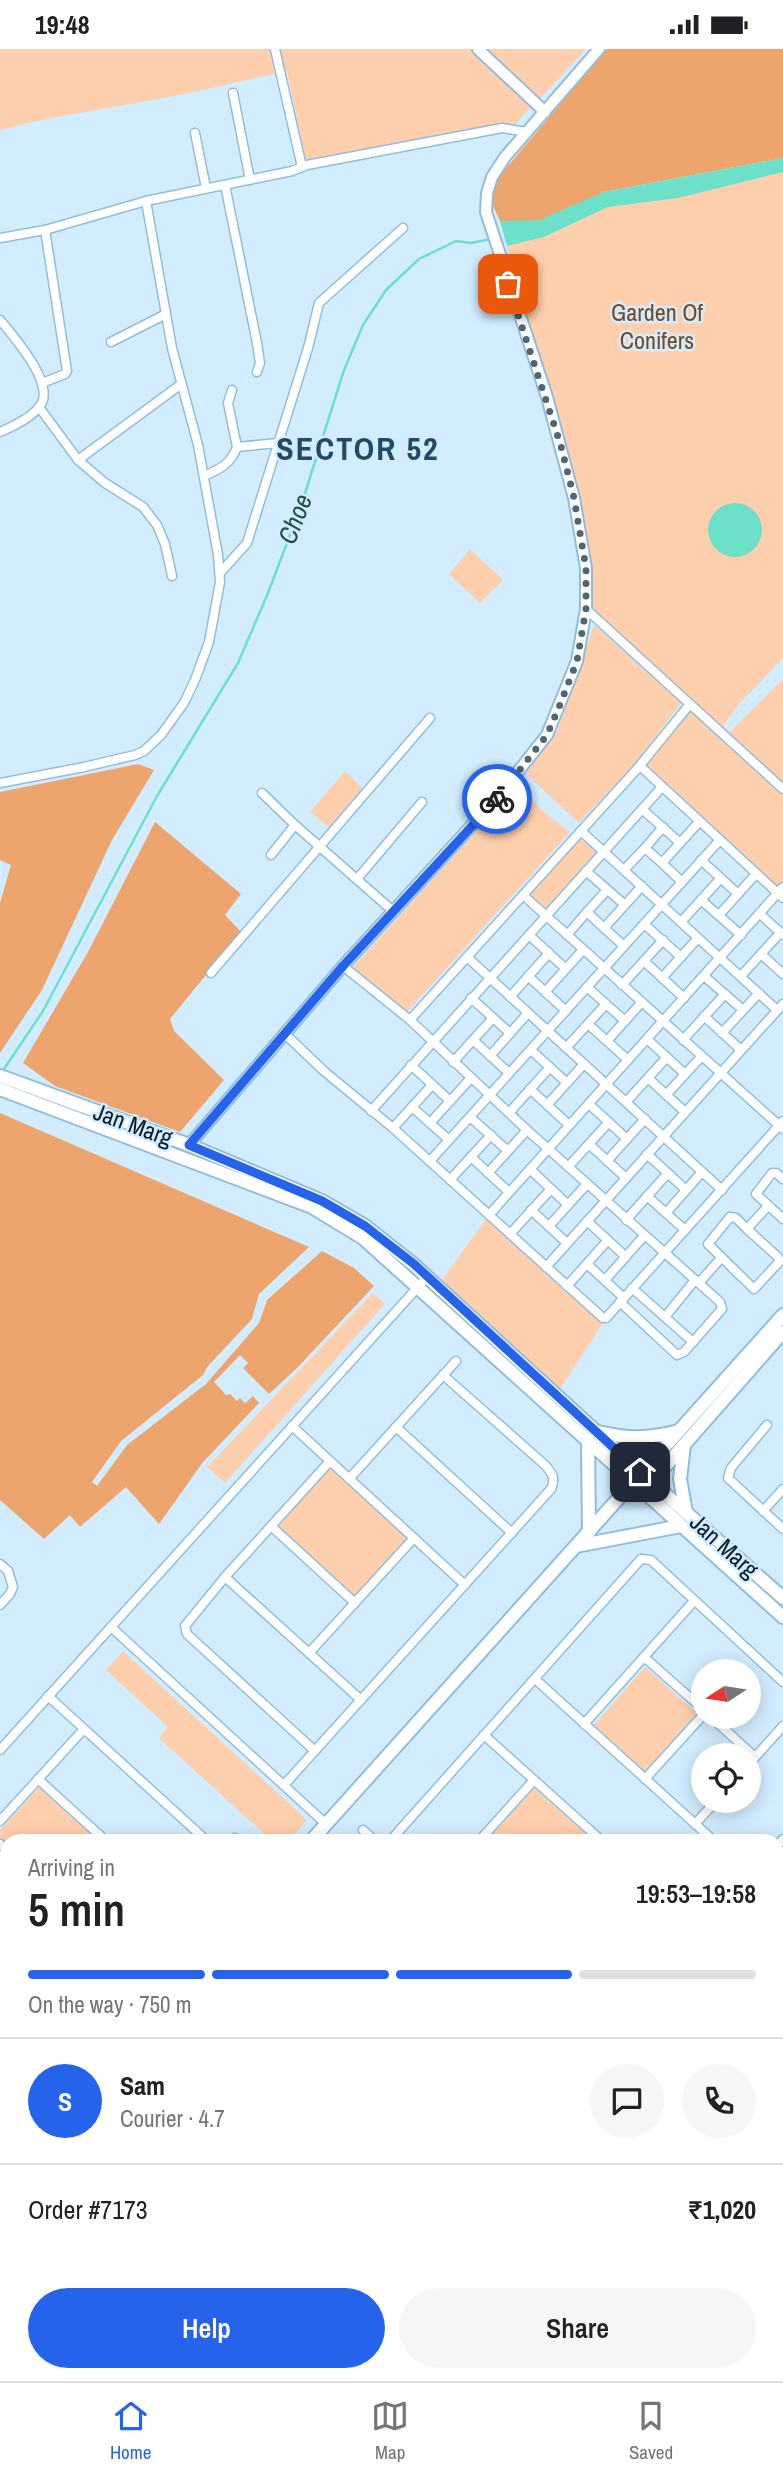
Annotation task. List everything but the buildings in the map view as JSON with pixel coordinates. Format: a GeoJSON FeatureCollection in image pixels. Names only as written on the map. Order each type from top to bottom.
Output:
{"type":"FeatureCollection","features":[{"type":"Feature","properties":{"kind":"main road","name":"Jan Marg"},"geometry":{"type":"LineString","coordinates":[[0,1076],[22,1091],[312,1207],[389,1252],[405,1275],[423,1282]]}},
{"type":"Feature","properties":{"kind":"main road","name":"Jan Marg"},"geometry":{"type":"LineString","coordinates":[[0,1089],[22,1091],[189,1145],[322,1201],[356,1220],[647,1486],[686,1512],[783,1598]]}},
{"type":"Feature","properties":{"kind":"main road"},"geometry":{"type":"LineString","coordinates":[[317,1834],[783,1315]]}},
{"type":"Feature","properties":{"kind":"main road"},"geometry":{"type":"LineString","coordinates":[[619,1500],[647,1486],[783,1332]]}},
{"type":"Feature","properties":{"kind":"main road"},"geometry":{"type":"LineString","coordinates":[[589,1532],[593,1436],[651,1438],[680,1430]]}},
{"type":"Feature","properties":{"kind":"main road"},"geometry":{"type":"LineString","coordinates":[[684,1445],[680,1479],[686,1512]]}},
{"type":"Feature","properties":{"kind":"main road"},"geometry":{"type":"LineString","coordinates":[[647,1486],[681,1526],[783,1617]]}},
{"type":"Feature","properties":{"kind":"main road"},"geometry":{"type":"LineString","coordinates":[[576,1546],[681,1526]]}},
{"type":"Feature","properties":{"kind":"street"},"geometry":{"type":"LineString","coordinates":[[275,49],[302,167]]}},
{"type":"Feature","properties":{"kind":"street"},"geometry":{"type":"LineString","coordinates":[[478,49],[545,112]]}},
{"type":"Feature","properties":{"kind":"street"},"geometry":{"type":"LineString","coordinates":[[189,1145],[343,966],[498,797],[547,735],[577,661],[586,609],[586,568],[571,485],[547,397],[486,212],[487,193],[492,177],[599,49]]}},
{"type":"Feature","properties":{"kind":"street"},"geometry":{"type":"LineString","coordinates":[[233,93],[250,180]]}},
{"type":"Feature","properties":{"kind":"street"},"geometry":{"type":"LineString","coordinates":[[0,238],[45,230],[146,201],[302,167],[502,128],[527,132]]}},
{"type":"Feature","properties":{"kind":"street"},"geometry":{"type":"LineString","coordinates":[[195,133],[206,188]]}},
{"type":"Feature","properties":{"kind":"street"},"geometry":{"type":"LineString","coordinates":[[225,185],[257,343],[260,363],[257,372]]}},
{"type":"Feature","properties":{"kind":"street"},"geometry":{"type":"LineString","coordinates":[[0,783],[135,755],[150,745],[161,735],[184,703],[212,632],[220,573],[198,445],[180,384],[146,201]]}},
{"type":"Feature","properties":{"kind":"street"},"geometry":{"type":"LineString","coordinates":[[220,573],[247,543],[308,348],[319,303],[403,228]]}},
{"type":"Feature","properties":{"kind":"street"},"geometry":{"type":"LineString","coordinates":[[42,383],[67,371],[45,230]]}},
{"type":"Feature","properties":{"kind":"street"},"geometry":{"type":"LineString","coordinates":[[111,342],[166,314]]}},
{"type":"Feature","properties":{"kind":"street"},"geometry":{"type":"LineString","coordinates":[[0,320],[27,355],[42,383],[43,399],[40,407],[0,432]]}},
{"type":"Feature","properties":{"kind":"street"},"geometry":{"type":"LineString","coordinates":[[78,460],[180,384]]}},
{"type":"Feature","properties":{"kind":"street"},"geometry":{"type":"LineString","coordinates":[[204,476],[225,467],[237,447],[228,403],[232,390]]}},
{"type":"Feature","properties":{"kind":"street"},"geometry":{"type":"LineString","coordinates":[[40,407],[78,460],[104,483],[143,507],[157,525],[165,544],[172,576]]}},
{"type":"Feature","properties":{"kind":"street"},"geometry":{"type":"LineString","coordinates":[[237,447],[278,443]]}},
{"type":"Feature","properties":{"kind":"street"},"geometry":{"type":"LineString","coordinates":[[586,609],[783,789]]}},
{"type":"Feature","properties":{"kind":"street"},"geometry":{"type":"LineString","coordinates":[[410,1020],[640,766],[690,704]]}},
{"type":"Feature","properties":{"kind":"street"},"geometry":{"type":"LineString","coordinates":[[211,974],[430,718]]}},
{"type":"Feature","properties":{"kind":"street"},"geometry":{"type":"LineString","coordinates":[[489,1215],[781,893],[719,841],[640,766]]}},
{"type":"Feature","properties":{"kind":"street"},"geometry":{"type":"LineString","coordinates":[[371,1111],[662,787]]}},
{"type":"Feature","properties":{"kind":"street"},"geometry":{"type":"LineString","coordinates":[[262,793],[394,912]]}},
{"type":"Feature","properties":{"kind":"street"},"geometry":{"type":"LineString","coordinates":[[357,879],[422,803]]}},
{"type":"Feature","properties":{"kind":"street"},"geometry":{"type":"LineString","coordinates":[[642,809],[680,843]]}},
{"type":"Feature","properties":{"kind":"street"},"geometry":{"type":"LineString","coordinates":[[662,863],[699,822]]}},
{"type":"Feature","properties":{"kind":"street"},"geometry":{"type":"LineString","coordinates":[[271,855],[295,825]]}},
{"type":"Feature","properties":{"kind":"street"},"geometry":{"type":"LineString","coordinates":[[624,870],[663,827]]}},
{"type":"Feature","properties":{"kind":"street"},"geometry":{"type":"LineString","coordinates":[[545,1267],[780,1007],[759,993],[580,831]]}},
{"type":"Feature","properties":{"kind":"street"},"geometry":{"type":"LineString","coordinates":[[430,1161],[719,841]]}},
{"type":"Feature","properties":{"kind":"street"},"geometry":{"type":"LineString","coordinates":[[645,848],[682,882]]}},
{"type":"Feature","properties":{"kind":"street"},"geometry":{"type":"LineString","coordinates":[[701,860],[738,894]]}},
{"type":"Feature","properties":{"kind":"street"},"geometry":{"type":"LineString","coordinates":[[586,871],[625,905]]}},
{"type":"Feature","properties":{"kind":"street"},"geometry":{"type":"LineString","coordinates":[[719,915],[756,874]]}},
{"type":"Feature","properties":{"kind":"street"},"geometry":{"type":"LineString","coordinates":[[681,922],[721,878]]}},
{"type":"Feature","properties":{"kind":"street"},"geometry":{"type":"LineString","coordinates":[[604,928],[642,886]]}},
{"type":"Feature","properties":{"kind":"street"},"geometry":{"type":"LineString","coordinates":[[567,935],[607,890]]}},
{"type":"Feature","properties":{"kind":"street"},"geometry":{"type":"LineString","coordinates":[[285,1034],[430,1161],[545,1267],[606,1318],[782,1125],[719,1074],[523,895]]}},
{"type":"Feature","properties":{"kind":"street"},"geometry":{"type":"LineString","coordinates":[[701,899],[741,935]]}},
{"type":"Feature","properties":{"kind":"street"},"geometry":{"type":"LineString","coordinates":[[587,912],[624,946]]}},
{"type":"Feature","properties":{"kind":"street"},"geometry":{"type":"LineString","coordinates":[[741,977],[782,934],[760,914]]}},
{"type":"Feature","properties":{"kind":"street"},"geometry":{"type":"LineString","coordinates":[[644,924],[681,957]]}},
{"type":"Feature","properties":{"kind":"street"},"geometry":{"type":"LineString","coordinates":[[528,935],[566,969]]}},
{"type":"Feature","properties":{"kind":"street"},"geometry":{"type":"LineString","coordinates":[[662,978],[698,938]]}},
{"type":"Feature","properties":{"kind":"street"},"geometry":{"type":"LineString","coordinates":[[622,985],[663,940]]}},
{"type":"Feature","properties":{"kind":"street"},"geometry":{"type":"LineString","coordinates":[[545,992],[583,950]]}},
{"type":"Feature","properties":{"kind":"street"},"geometry":{"type":"LineString","coordinates":[[510,997],[549,953]]}},
{"type":"Feature","properties":{"kind":"street"},"geometry":{"type":"LineString","coordinates":[[761,954],[781,969]]}},
{"type":"Feature","properties":{"kind":"street"},"geometry":{"type":"LineString","coordinates":[[467,957],[722,1189]]}},
{"type":"Feature","properties":{"kind":"street"},"geometry":{"type":"LineString","coordinates":[[644,961],[684,998]]}},
{"type":"Feature","properties":{"kind":"street"},"geometry":{"type":"LineString","coordinates":[[343,966],[410,1020],[605,1201],[697,1281],[720,1303],[722,1309],[684,1352],[675,1354],[587,1264]]}},
{"type":"Feature","properties":{"kind":"street"},"geometry":{"type":"LineString","coordinates":[[528,976],[566,1011]]}},
{"type":"Feature","properties":{"kind":"street"},"geometry":{"type":"LineString","coordinates":[[704,976],[743,1010]]}},
{"type":"Feature","properties":{"kind":"street"},"geometry":{"type":"LineString","coordinates":[[587,987],[625,1021]]}},
{"type":"Feature","properties":{"kind":"street"},"geometry":{"type":"LineString","coordinates":[[722,1033],[759,993]]}},
{"type":"Feature","properties":{"kind":"street"},"geometry":{"type":"LineString","coordinates":[[683,1040],[725,994]]}},
{"type":"Feature","properties":{"kind":"street"},"geometry":{"type":"LineString","coordinates":[[471,998],[510,1033]]}},
{"type":"Feature","properties":{"kind":"street"},"geometry":{"type":"LineString","coordinates":[[607,1041],[641,1003]]}},
{"type":"Feature","properties":{"kind":"street"},"geometry":{"type":"LineString","coordinates":[[566,1048],[606,1004]]}},
{"type":"Feature","properties":{"kind":"street"},"geometry":{"type":"LineString","coordinates":[[490,1056],[528,1013]]}},
{"type":"Feature","properties":{"kind":"street"},"geometry":{"type":"LineString","coordinates":[[704,1016],[741,1050]]}},
{"type":"Feature","properties":{"kind":"street"},"geometry":{"type":"LineString","coordinates":[[453,1062],[493,1018]]}},
{"type":"Feature","properties":{"kind":"street"},"geometry":{"type":"LineString","coordinates":[[588,1024],[628,1061]]}},
{"type":"Feature","properties":{"kind":"street"},"geometry":{"type":"LineString","coordinates":[[647,1039],[685,1074]]}},
{"type":"Feature","properties":{"kind":"street"},"geometry":{"type":"LineString","coordinates":[[473,1040],[509,1073]]}},
{"type":"Feature","properties":{"kind":"street"},"geometry":{"type":"LineString","coordinates":[[531,1050],[567,1083]]}},
{"type":"Feature","properties":{"kind":"street"},"geometry":{"type":"LineString","coordinates":[[626,1102],[667,1057]]}},
{"type":"Feature","properties":{"kind":"street"},"geometry":{"type":"LineString","coordinates":[[666,1095],[701,1057]]}},
{"type":"Feature","properties":{"kind":"street"},"geometry":{"type":"LineString","coordinates":[[547,1105],[584,1064]]}},
{"type":"Feature","properties":{"kind":"street"},"geometry":{"type":"LineString","coordinates":[[411,1065],[450,1101]]}},
{"type":"Feature","properties":{"kind":"street"},"geometry":{"type":"LineString","coordinates":[[509,1113],[550,1067]]}},
{"type":"Feature","properties":{"kind":"street"},"geometry":{"type":"LineString","coordinates":[[430,1123],[471,1078]]}},
{"type":"Feature","properties":{"kind":"street"},"geometry":{"type":"LineString","coordinates":[[648,1078],[685,1112]]}},
{"type":"Feature","properties":{"kind":"street"},"geometry":{"type":"LineString","coordinates":[[393,1128],[432,1085]]}},
{"type":"Feature","properties":{"kind":"street"},"geometry":{"type":"LineString","coordinates":[[530,1089],[569,1125]]}},
{"type":"Feature","properties":{"kind":"street"},"geometry":{"type":"LineString","coordinates":[[589,1104],[627,1139]]}},
{"type":"Feature","properties":{"kind":"street"},"geometry":{"type":"LineString","coordinates":[[412,1107],[449,1140]]}},
{"type":"Feature","properties":{"kind":"street"},"geometry":{"type":"LineString","coordinates":[[470,1117],[508,1151]]}},
{"type":"Feature","properties":{"kind":"street"},"geometry":{"type":"LineString","coordinates":[[607,1161],[645,1119]]}},
{"type":"Feature","properties":{"kind":"street"},"geometry":{"type":"LineString","coordinates":[[568,1167],[609,1122]]}},
{"type":"Feature","properties":{"kind":"street"},"geometry":{"type":"LineString","coordinates":[[488,1173],[527,1130]]}},
{"type":"Feature","properties":{"kind":"street"},"geometry":{"type":"LineString","coordinates":[[450,1180],[491,1135]]}},
{"type":"Feature","properties":{"kind":"street"},"geometry":{"type":"LineString","coordinates":[[589,1145],[626,1178]]}},
{"type":"Feature","properties":{"kind":"street"},"geometry":{"type":"LineString","coordinates":[[647,1154],[686,1190]]}},
{"type":"Feature","properties":{"kind":"street"},"geometry":{"type":"LineString","coordinates":[[471,1157],[509,1192]]}},
{"type":"Feature","properties":{"kind":"street"},"geometry":{"type":"LineString","coordinates":[[530,1169],[568,1205]]}},
{"type":"Feature","properties":{"kind":"street"},"geometry":{"type":"LineString","coordinates":[[666,1213],[702,1172]]}},
{"type":"Feature","properties":{"kind":"street"},"geometry":{"type":"LineString","coordinates":[[626,1220],[668,1173]]}},
{"type":"Feature","properties":{"kind":"street"},"geometry":{"type":"LineString","coordinates":[[783,1179],[772,1173],[756,1191],[783,1219]]}},
{"type":"Feature","properties":{"kind":"street"},"geometry":{"type":"LineString","coordinates":[[549,1226],[587,1184]]}},
{"type":"Feature","properties":{"kind":"street"},"geometry":{"type":"LineString","coordinates":[[510,1234],[551,1189]]}},
{"type":"Feature","properties":{"kind":"street"},"geometry":{"type":"LineString","coordinates":[[647,1196],[685,1230]]}},
{"type":"Feature","properties":{"kind":"street"},"geometry":{"type":"LineString","coordinates":[[747,1229],[768,1206]]}},
{"type":"Feature","properties":{"kind":"street"},"geometry":{"type":"LineString","coordinates":[[531,1210],[567,1243]]}},
{"type":"Feature","properties":{"kind":"street"},"geometry":{"type":"LineString","coordinates":[[730,1217],[747,1229],[778,1257],[779,1265],[754,1289],[708,1244],[730,1217]]}},
{"type":"Feature","properties":{"kind":"street"},"geometry":{"type":"LineString","coordinates":[[587,1221],[626,1257]]}},
{"type":"Feature","properties":{"kind":"street"},"geometry":{"type":"LineString","coordinates":[[605,1280],[645,1236]]}},
{"type":"Feature","properties":{"kind":"street"},"geometry":{"type":"LineString","coordinates":[[567,1286],[608,1240]]}},
{"type":"Feature","properties":{"kind":"street"},"geometry":{"type":"LineString","coordinates":[[665,1317],[721,1258]]}},
{"type":"Feature","properties":{"kind":"street"},"geometry":{"type":"LineString","coordinates":[[0,1750],[423,1282]]}},
{"type":"Feature","properties":{"kind":"street"},"geometry":{"type":"LineString","coordinates":[[632,1289],[693,1342]]}},
{"type":"Feature","properties":{"kind":"street"},"geometry":{"type":"LineString","coordinates":[[349,1479],[456,1361]]}},
{"type":"Feature","properties":{"kind":"street"},"geometry":{"type":"LineString","coordinates":[[284,1785],[512,1533],[551,1489],[554,1482],[553,1473],[443,1375]]}},
{"type":"Feature","properties":{"kind":"street"},"geometry":{"type":"LineString","coordinates":[[767,1425],[728,1472],[730,1481],[783,1529]]}},
{"type":"Feature","properties":{"kind":"street"},"geometry":{"type":"LineString","coordinates":[[292,1426],[465,1585]]}},
{"type":"Feature","properties":{"kind":"street"},"geometry":{"type":"LineString","coordinates":[[396,1427],[512,1533]]}},
{"type":"Feature","properties":{"kind":"street"},"geometry":{"type":"LineString","coordinates":[[315,1751],[187,1634],[186,1626],[225,1577],[330,1461]]}},
{"type":"Feature","properties":{"kind":"street"},"geometry":{"type":"LineString","coordinates":[[763,1511],[783,1489]]}},
{"type":"Feature","properties":{"kind":"street"},"geometry":{"type":"LineString","coordinates":[[271,1526],[355,1602]]}},
{"type":"Feature","properties":{"kind":"street"},"geometry":{"type":"LineString","coordinates":[[309,1653],[414,1538]]}},
{"type":"Feature","properties":{"kind":"street"},"geometry":{"type":"LineString","coordinates":[[396,1834],[641,1559],[651,1560],[783,1682]]}},
{"type":"Feature","properties":{"kind":"street"},"geometry":{"type":"LineString","coordinates":[[0,1564],[8,1571],[13,1587],[0,1605]]}},
{"type":"Feature","properties":{"kind":"street"},"geometry":{"type":"LineString","coordinates":[[225,1577],[360,1700]]}},
{"type":"Feature","properties":{"kind":"street"},"geometry":{"type":"LineString","coordinates":[[584,1724],[694,1601]]}},
{"type":"Feature","properties":{"kind":"street"},"geometry":{"type":"LineString","coordinates":[[111,1627],[326,1823]]}},
{"type":"Feature","properties":{"kind":"street"},"geometry":{"type":"LineString","coordinates":[[644,1657],[691,1700]]}},
{"type":"Feature","properties":{"kind":"street"},"geometry":{"type":"LineString","coordinates":[[535,1679],[706,1834]]}},
{"type":"Feature","properties":{"kind":"street"},"geometry":{"type":"LineString","coordinates":[[48,1696],[199,1834]]}},
{"type":"Feature","properties":{"kind":"street"},"geometry":{"type":"LineString","coordinates":[[761,1751],[783,1726]]}},
{"type":"Feature","properties":{"kind":"street"},"geometry":{"type":"LineString","coordinates":[[645,1779],[691,1727]]}},
{"type":"Feature","properties":{"kind":"street"},"geometry":{"type":"LineString","coordinates":[[0,1821],[84,1729]]}},
{"type":"Feature","properties":{"kind":"street"},"geometry":{"type":"LineString","coordinates":[[722,1729],[735,1743]]}},
{"type":"Feature","properties":{"kind":"street"},"geometry":{"type":"LineString","coordinates":[[484,1735],[593,1834]]}},
{"type":"Feature","properties":{"kind":"street"},"geometry":{"type":"LineString","coordinates":[[38,1779],[98,1834]]}},
{"type":"Feature","properties":{"kind":"street"},"geometry":{"type":"LineString","coordinates":[[485,1834],[534,1780]]}},
{"type":"Feature","properties":{"kind":"street"},"geometry":{"type":"LineString","coordinates":[[695,1824],[705,1813]]}},
{"type":"Feature","properties":{"kind":"street"},"geometry":{"type":"LineString","coordinates":[[363,1830],[367,1834]]}},
{"type":"Feature","properties":{"kind":"green space"},"geometry":{"type":"Polygon","coordinates":[[[0,49],[471,49],[531,107],[513,127],[307,165],[287,71],[0,130],[0,49]]]}},
{"type":"Feature","properties":{"kind":"green space"},"geometry":{"type":"Polygon","coordinates":[[[483,49],[586,49],[539,100],[483,49]]]}},
{"type":"Feature","properties":{"kind":"green space","name":"Garden Of Conifers"},"geometry":{"type":"Polygon","coordinates":[[[783,172],[783,658],[740,703],[723,726],[730,732],[783,679],[783,893],[640,764],[696,702],[587,604],[587,550],[507,246],[544,237],[608,207],[678,198],[783,172]]]}},
{"type":"Feature","properties":{"kind":"green space"},"geometry":{"type":"Polygon","coordinates":[[[470,549],[503,580],[480,603],[449,574],[470,549]]]}},
{"type":"Feature","properties":{"kind":"green space"},"geometry":{"type":"Polygon","coordinates":[[[594,625],[681,703],[639,759],[579,823],[526,774],[557,732],[594,625]]]}},
{"type":"Feature","properties":{"kind":"green space"},"geometry":{"type":"Polygon","coordinates":[[[345,771],[365,791],[330,828],[310,812],[345,771]]]}},
{"type":"Feature","properties":{"kind":"green space"},"geometry":{"type":"Polygon","coordinates":[[[516,784],[544,812],[570,832],[406,1013],[353,967],[506,799],[516,784]]]}},
{"type":"Feature","properties":{"kind":"green space"},"geometry":{"type":"Polygon","coordinates":[[[581,831],[604,852],[546,916],[523,895],[581,831]]]}},
{"type":"Feature","properties":{"kind":"green space"},"geometry":{"type":"Polygon","coordinates":[[[489,1215],[606,1318],[553,1400],[434,1291],[489,1215]]]}},
{"type":"Feature","properties":{"kind":"green space"},"geometry":{"type":"Polygon","coordinates":[[[373,1293],[385,1304],[225,1483],[207,1467],[373,1293]]]}},
{"type":"Feature","properties":{"kind":"green space"},"geometry":{"type":"Polygon","coordinates":[[[330,1461],[414,1538],[355,1603],[271,1526],[330,1461]]]}},
{"type":"Feature","properties":{"kind":"green space"},"geometry":{"type":"Polygon","coordinates":[[[123,1651],[307,1820],[294,1834],[264,1834],[159,1738],[168,1727],[106,1670],[123,1651]]]}},
{"type":"Feature","properties":{"kind":"green space"},"geometry":{"type":"Polygon","coordinates":[[[645,1667],[691,1708],[691,1720],[644,1773],[592,1727],[645,1667]]]}},
{"type":"Feature","properties":{"kind":"green space"},"geometry":{"type":"Polygon","coordinates":[[[40,1787],[90,1834],[0,1834],[0,1830],[40,1787]]]}},
{"type":"Feature","properties":{"kind":"green space"},"geometry":{"type":"Polygon","coordinates":[[[534,1788],[586,1834],[494,1834],[534,1788]]]}},
{"type":"Feature","properties":{"kind":"shaded area"},"geometry":{"type":"Polygon","coordinates":[[[607,49],[783,49],[783,158],[604,192],[539,221],[500,221],[492,204],[496,180],[607,49]]]}},
{"type":"Feature","properties":{"kind":"shaded area"},"geometry":{"type":"Polygon","coordinates":[[[783,158],[783,172],[678,198],[608,207],[544,237],[507,246],[500,221],[539,220],[604,192],[783,158]]]}},
{"type":"Feature","properties":{"kind":"shaded area"},"geometry":{"type":"Polygon","coordinates":[[[735,503],[754,511],[762,530],[754,549],[735,557],[716,549],[708,530],[716,511],[735,503]]]}},
{"type":"Feature","properties":{"kind":"shaded area"},"geometry":{"type":"Polygon","coordinates":[[[138,764],[154,770],[112,840],[42,990],[0,1053],[0,903],[11,865],[0,860],[0,792],[138,764]]]}},
{"type":"Feature","properties":{"kind":"shaded area"},"geometry":{"type":"Polygon","coordinates":[[[155,822],[241,894],[225,915],[241,932],[170,1019],[174,1031],[224,1080],[180,1132],[55,1086],[23,1063],[88,952],[155,822]]]}},
{"type":"Feature","properties":{"kind":"shaded area"},"geometry":{"type":"Polygon","coordinates":[[[0,1113],[309,1247],[259,1294],[252,1319],[208,1366],[203,1375],[121,1441],[92,1482],[97,1486],[127,1445],[206,1384],[259,1323],[267,1300],[322,1251],[354,1268],[374,1286],[269,1394],[243,1368],[248,1363],[240,1355],[214,1382],[226,1395],[230,1394],[237,1401],[240,1398],[245,1403],[253,1396],[259,1403],[203,1462],[159,1524],[126,1487],[80,1527],[70,1515],[44,1539],[0,1500],[0,1113]]]}},
{"type":"Feature","properties":{"kind":"waterway","name":"Choe"},"geometry":{"type":"LineString","coordinates":[[2,1072],[43,1011],[157,796],[238,663],[301,506],[344,370],[363,325],[386,290],[419,259],[456,241],[471,243],[491,239]]}},
{"type":"Feature","properties":{"kind":"way so far"},"geometry":{"type":"LineString","coordinates":[[497,799],[547,735],[577,661],[586,609],[586,568],[574,498],[547,397],[508,284]]}},
{"type":"Feature","properties":{"kind":"district","name":"SECTOR 52"},"geometry":{"type":"Point","coordinates":[358,449]}},
{"type":"Feature","properties":{"kind":"route"},"geometry":{"type":"LineString","coordinates":[[497,799],[343,966],[189,1145],[322,1201],[365,1226],[414,1264],[640,1472]]}}]}
